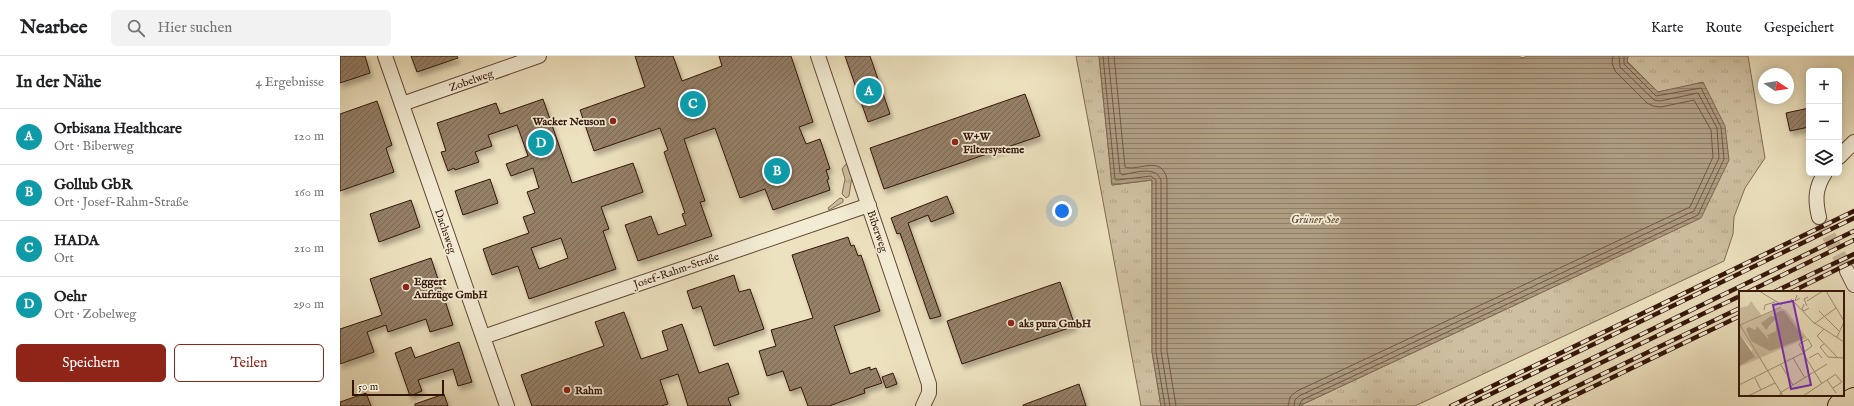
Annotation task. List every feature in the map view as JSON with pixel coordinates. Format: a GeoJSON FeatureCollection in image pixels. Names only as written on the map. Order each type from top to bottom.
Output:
{"type":"FeatureCollection","features":[{"type":"Feature","properties":{"kind":"main road"},"geometry":{"type":"LineString","coordinates":[[1839,406],[1854,399]]}},
{"type":"Feature","properties":{"kind":"street","name":"Dachsweg"},"geometry":{"type":"LineString","coordinates":[[385,56],[507,406]]}},
{"type":"Feature","properties":{"kind":"street","name":"Zobelweg"},"geometry":{"type":"LineString","coordinates":[[402,104],[540,56]]}},
{"type":"Feature","properties":{"kind":"street","name":"Biberweg"},"geometry":{"type":"LineString","coordinates":[[818,56],[929,384],[929,393],[923,406]]}},
{"type":"Feature","properties":{"kind":"street"},"geometry":{"type":"LineString","coordinates":[[1842,154],[1854,142]]}},
{"type":"Feature","properties":{"kind":"street"},"geometry":{"type":"LineString","coordinates":[[1819,217],[1816,204],[1817,190],[1824,176]]}},
{"type":"Feature","properties":{"kind":"street","name":"Josef-Rahm-Straße"},"geometry":{"type":"LineString","coordinates":[[482,337],[869,205]]}},
{"type":"Feature","properties":{"kind":"street"},"geometry":{"type":"LineString","coordinates":[[1846,271],[1854,285]]}},
{"type":"Feature","properties":{"kind":"green space"},"geometry":{"type":"Polygon","coordinates":[[[1076,56],[1099,56],[1112,185],[1152,180],[1152,352],[1161,406],[1141,406],[1076,56]]]}},
{"type":"Feature","properties":{"kind":"green space"},"geometry":{"type":"Polygon","coordinates":[[[1628,56],[1748,56],[1765,158],[1745,188],[1734,217],[1733,234],[1724,261],[1415,406],[1299,406],[1583,273],[1703,83],[1658,92],[1627,61],[1628,56]]]}},
{"type":"Feature","properties":{"kind":"green space"},"geometry":{"type":"Polygon","coordinates":[[[849,164],[852,176],[849,196],[846,198],[842,194],[845,179],[842,169],[845,165],[849,164]]]}},
{"type":"Feature","properties":{"kind":"green space"},"geometry":{"type":"Polygon","coordinates":[[[840,198],[843,199],[843,202],[829,210],[828,208],[840,198]]]}},
{"type":"Feature","properties":{"kind":"water","name":"Grüner See"},"geometry":{"type":"Polygon","coordinates":[[[1099,56],[1519,56],[1522,58],[1528,56],[1628,56],[1627,62],[1658,92],[1703,82],[1725,126],[1729,160],[1701,218],[1299,406],[1161,406],[1152,352],[1152,180],[1112,185],[1099,56]]]}},
{"type":"Feature","properties":{"kind":"building"},"geometry":{"type":"Polygon","coordinates":[[[340,56],[365,56],[370,73],[340,83],[340,56]]]}},
{"type":"Feature","properties":{"kind":"building"},"geometry":{"type":"Polygon","coordinates":[[[411,56],[457,56],[458,58],[417,72],[411,56]]]}},
{"type":"Feature","properties":{"kind":"building"},"geometry":{"type":"Polygon","coordinates":[[[635,56],[673,56],[682,81],[722,66],[719,56],[791,56],[813,122],[799,127],[806,144],[820,139],[830,169],[826,170],[830,190],[773,210],[765,189],[740,198],[715,128],[684,139],[705,201],[700,202],[712,236],[638,261],[625,225],[651,216],[658,235],[686,225],[682,214],[685,213],[664,152],[668,150],[660,128],[594,151],[580,110],[645,87],[635,56]]]}},
{"type":"Feature","properties":{"kind":"building"},"geometry":{"type":"Polygon","coordinates":[[[845,56],[870,56],[890,114],[868,122],[845,56]]]}},
{"type":"Feature","properties":{"kind":"building","name":"W+W Filtersysteme"},"geometry":{"type":"Polygon","coordinates":[[[1025,94],[1040,136],[884,189],[870,148],[1025,94]]]}},
{"type":"Feature","properties":{"kind":"building"},"geometry":{"type":"Polygon","coordinates":[[[543,99],[572,183],[633,163],[643,192],[601,207],[609,229],[603,231],[616,269],[529,299],[518,266],[492,275],[483,249],[529,233],[523,217],[535,213],[527,192],[539,188],[533,168],[511,176],[506,164],[528,156],[517,125],[488,135],[492,146],[475,152],[479,162],[455,170],[454,168],[448,171],[441,152],[446,151],[437,123],[496,103],[500,114],[543,99]],[[561,238],[531,248],[539,269],[568,258],[561,238]]]}},
{"type":"Feature","properties":{"kind":"building"},"geometry":{"type":"Polygon","coordinates":[[[377,101],[392,145],[386,148],[394,172],[340,191],[340,114],[377,101]]]}},
{"type":"Feature","properties":{"kind":"building"},"geometry":{"type":"Polygon","coordinates":[[[1806,109],[1806,128],[1790,131],[1786,113],[1806,109]]]}},
{"type":"Feature","properties":{"kind":"building"},"geometry":{"type":"Polygon","coordinates":[[[490,179],[498,203],[463,215],[455,191],[490,179]]]}},
{"type":"Feature","properties":{"kind":"building"},"geometry":{"type":"Polygon","coordinates":[[[947,196],[954,213],[931,222],[928,215],[908,223],[941,316],[930,319],[900,233],[897,234],[891,218],[947,196]]]}},
{"type":"Feature","properties":{"kind":"building"},"geometry":{"type":"Polygon","coordinates":[[[411,200],[420,227],[379,242],[370,214],[411,200]]]}},
{"type":"Feature","properties":{"kind":"building"},"geometry":{"type":"Polygon","coordinates":[[[848,237],[851,246],[854,245],[858,256],[861,255],[880,311],[834,326],[850,374],[870,367],[870,370],[876,368],[882,383],[864,389],[865,393],[829,406],[808,406],[801,387],[790,391],[783,371],[767,376],[759,351],[776,346],[771,330],[813,318],[792,255],[848,237]]]}},
{"type":"Feature","properties":{"kind":"building"},"geometry":{"type":"Polygon","coordinates":[[[431,258],[453,325],[430,332],[426,319],[388,332],[386,325],[367,332],[374,352],[340,364],[340,329],[382,315],[370,279],[431,258]]]}},
{"type":"Feature","properties":{"kind":"building"},"geometry":{"type":"Polygon","coordinates":[[[734,275],[739,292],[750,289],[764,329],[714,346],[701,306],[693,309],[687,291],[734,275]]]}},
{"type":"Feature","properties":{"kind":"building","name":"aks pura GmbH"},"geometry":{"type":"Polygon","coordinates":[[[1060,282],[1075,326],[962,364],[947,321],[1060,282]]]}},
{"type":"Feature","properties":{"kind":"building"},"geometry":{"type":"Polygon","coordinates":[[[624,312],[641,359],[668,350],[662,331],[682,324],[699,373],[728,363],[739,394],[728,398],[731,406],[688,406],[678,374],[660,380],[668,404],[661,406],[532,406],[521,375],[604,346],[595,322],[624,312]]]}},
{"type":"Feature","properties":{"kind":"building"},"geometry":{"type":"Polygon","coordinates":[[[459,342],[472,382],[458,386],[453,369],[418,380],[422,391],[410,396],[395,353],[411,347],[415,358],[459,342]]]}},
{"type":"Feature","properties":{"kind":"building"},"geometry":{"type":"Polygon","coordinates":[[[893,373],[897,384],[886,388],[882,377],[893,373]]]}},
{"type":"Feature","properties":{"kind":"building"},"geometry":{"type":"Polygon","coordinates":[[[1079,384],[1086,406],[1023,406],[1023,405],[1079,384]]]}},
{"type":"Feature","properties":{"kind":"building"},"geometry":{"type":"Polygon","coordinates":[[[366,393],[371,406],[340,406],[340,402],[366,393]]]}},
{"type":"Feature","properties":{"kind":"building"},"geometry":{"type":"Polygon","coordinates":[[[444,394],[448,406],[415,406],[415,404],[444,394]]]}},
{"type":"Feature","properties":{"kind":"tunnel"},"geometry":{"type":"LineString","coordinates":[[1819,217],[1847,271]]}},
{"type":"Feature","properties":{"kind":"railway"},"geometry":{"type":"LineString","coordinates":[[1451,406],[1854,211]]}},
{"type":"Feature","properties":{"kind":"railway"},"geometry":{"type":"LineString","coordinates":[[1466,406],[1854,218]]}},
{"type":"Feature","properties":{"kind":"railway"},"geometry":{"type":"LineString","coordinates":[[1494,406],[1854,231]]}},
{"type":"Feature","properties":{"kind":"railway"},"geometry":{"type":"LineString","coordinates":[[1750,291],[1854,240]]}},
{"type":"Feature","properties":{"kind":"railway"},"geometry":{"type":"LineString","coordinates":[[1776,291],[1854,254]]}},
{"type":"Feature","properties":{"kind":"railway"},"geometry":{"type":"LineString","coordinates":[[1793,291],[1854,261]]}},
{"type":"Feature","properties":{"kind":"railway"},"geometry":{"type":"LineString","coordinates":[[1511,406],[1739,296]]}},
{"type":"Feature","properties":{"kind":"railway"},"geometry":{"type":"LineString","coordinates":[[1536,406],[1739,308]]}},
{"type":"Feature","properties":{"kind":"railway"},"geometry":{"type":"LineString","coordinates":[[1553,406],[1739,316]]}},
{"type":"Feature","properties":{"kind":"place","name":"Orbisana Healthcare"},"geometry":{"type":"Point","coordinates":[869,91]}},
{"type":"Feature","properties":{"kind":"place","name":"HADA"},"geometry":{"type":"Point","coordinates":[693,104]}},
{"type":"Feature","properties":{"kind":"place","name":"Wacker Neuson"},"geometry":{"type":"Point","coordinates":[613,121]}},
{"type":"Feature","properties":{"kind":"place","name":"W+W Filtersysteme"},"geometry":{"type":"Point","coordinates":[955,142]}},
{"type":"Feature","properties":{"kind":"place","name":"Oehr"},"geometry":{"type":"Point","coordinates":[541,143]}},
{"type":"Feature","properties":{"kind":"place","name":"Gollub GbR"},"geometry":{"type":"Point","coordinates":[777,171]}},
{"type":"Feature","properties":{"kind":"place","name":"Eggert Aufzüge GmbH"},"geometry":{"type":"Point","coordinates":[406,287]}},
{"type":"Feature","properties":{"kind":"place","name":"aks pura GmbH"},"geometry":{"type":"Point","coordinates":[1011,323]}},
{"type":"Feature","properties":{"kind":"place","name":"Rahm"},"geometry":{"type":"Point","coordinates":[567,390]}}]}
